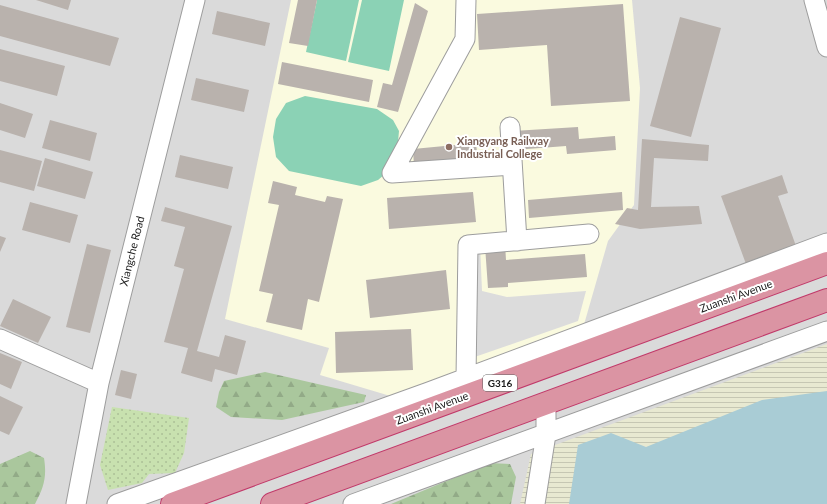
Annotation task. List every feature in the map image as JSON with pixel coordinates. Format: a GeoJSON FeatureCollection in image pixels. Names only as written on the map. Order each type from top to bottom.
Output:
{"type":"FeatureCollection","features":[{"type":"Feature","properties":{"kind":"highway","name":"Zuanshi Avenue"},"geometry":{"type":"LineString","coordinates":[[172,504],[725,291],[827,263]]}},
{"type":"Feature","properties":{"kind":"highway"},"geometry":{"type":"LineString","coordinates":[[272,504],[827,300]]}},
{"type":"Feature","properties":{"kind":"street","name":"Xiangche Road"},"geometry":{"type":"LineString","coordinates":[[76,504],[99,383],[194,0]]}},
{"type":"Feature","properties":{"kind":"street"},"geometry":{"type":"LineString","coordinates":[[466,0],[465,39],[392,173],[512,165]]}},
{"type":"Feature","properties":{"kind":"street"},"geometry":{"type":"LineString","coordinates":[[814,0],[827,47]]}},
{"type":"Feature","properties":{"kind":"street"},"geometry":{"type":"LineString","coordinates":[[510,127],[517,240]]}},
{"type":"Feature","properties":{"kind":"street"},"geometry":{"type":"LineString","coordinates":[[466,378],[468,245],[589,234]]}},
{"type":"Feature","properties":{"kind":"street"},"geometry":{"type":"LineString","coordinates":[[117,504],[466,378],[725,291],[827,244]]}},
{"type":"Feature","properties":{"kind":"street"},"geometry":{"type":"LineString","coordinates":[[353,504],[827,331]]}},
{"type":"Feature","properties":{"kind":"street"},"geometry":{"type":"LineString","coordinates":[[0,339],[99,383]]}},
{"type":"Feature","properties":{"kind":"street"},"geometry":{"type":"LineString","coordinates":[[535,504],[546,434],[546,403]]}},
{"type":"Feature","properties":{"kind":"shaded area"},"geometry":{"type":"Polygon","coordinates":[[[0,0],[827,0],[827,504],[0,504],[0,0]]]}},
{"type":"Feature","properties":{"kind":"shaded area","name":"Xiangyang Railway Industrial College"},"geometry":{"type":"Polygon","coordinates":[[[291,0],[632,0],[640,88],[634,205],[608,241],[583,328],[397,398],[320,375],[329,348],[225,319],[291,0]]]}},
{"type":"Feature","properties":{"kind":"shaded area"},"geometry":{"type":"Polygon","coordinates":[[[480,244],[482,291],[507,297],[586,291],[578,321],[466,360],[468,245],[480,244]]]}},
{"type":"Feature","properties":{"kind":"shaded area"},"geometry":{"type":"Polygon","coordinates":[[[827,344],[827,504],[520,504],[531,454],[827,344]]]}},
{"type":"Feature","properties":{"kind":"green space"},"geometry":{"type":"Polygon","coordinates":[[[317,0],[359,0],[346,61],[306,52],[317,0]]]}},
{"type":"Feature","properties":{"kind":"green space"},"geometry":{"type":"Polygon","coordinates":[[[362,0],[404,0],[389,71],[348,62],[362,0]]]}},
{"type":"Feature","properties":{"kind":"green space"},"geometry":{"type":"Polygon","coordinates":[[[305,96],[377,109],[393,120],[399,131],[397,153],[392,168],[378,180],[361,186],[289,171],[276,157],[273,137],[276,119],[286,103],[305,96]]]}},
{"type":"Feature","properties":{"kind":"green space"},"geometry":{"type":"Polygon","coordinates":[[[265,372],[366,395],[364,402],[282,420],[231,417],[216,407],[219,392],[224,381],[265,372]]]}},
{"type":"Feature","properties":{"kind":"green space"},"geometry":{"type":"Polygon","coordinates":[[[112,407],[189,418],[184,453],[175,473],[149,474],[142,483],[108,490],[100,465],[112,407]]]}},
{"type":"Feature","properties":{"kind":"green space"},"geometry":{"type":"Polygon","coordinates":[[[30,451],[44,458],[45,465],[44,482],[35,504],[0,504],[0,464],[30,451]]]}},
{"type":"Feature","properties":{"kind":"green space"},"geometry":{"type":"Polygon","coordinates":[[[490,463],[510,464],[516,477],[511,504],[391,504],[490,463]]]}},
{"type":"Feature","properties":{"kind":"water"},"geometry":{"type":"Polygon","coordinates":[[[827,391],[827,504],[569,504],[578,445],[611,433],[646,447],[762,400],[827,391]]]}},
{"type":"Feature","properties":{"kind":"building"},"geometry":{"type":"Polygon","coordinates":[[[36,0],[71,0],[68,10],[36,0]]]}},
{"type":"Feature","properties":{"kind":"building"},"geometry":{"type":"Polygon","coordinates":[[[298,0],[317,0],[308,46],[289,43],[298,0]]]}},
{"type":"Feature","properties":{"kind":"building"},"geometry":{"type":"Polygon","coordinates":[[[415,3],[428,11],[398,112],[377,107],[383,83],[392,85],[415,3]]]}},
{"type":"Feature","properties":{"kind":"building"},"geometry":{"type":"Polygon","coordinates":[[[623,4],[630,101],[551,106],[547,45],[479,50],[477,14],[623,4]]]}},
{"type":"Feature","properties":{"kind":"building"},"geometry":{"type":"Polygon","coordinates":[[[0,5],[119,38],[110,66],[0,36],[0,5]]]}},
{"type":"Feature","properties":{"kind":"building"},"geometry":{"type":"Polygon","coordinates":[[[217,11],[270,23],[265,46],[212,34],[217,11]]]}},
{"type":"Feature","properties":{"kind":"building"},"geometry":{"type":"Polygon","coordinates":[[[680,17],[721,28],[691,137],[650,126],[680,17]]]}},
{"type":"Feature","properties":{"kind":"building"},"geometry":{"type":"Polygon","coordinates":[[[0,49],[65,66],[57,96],[0,81],[0,49]]]}},
{"type":"Feature","properties":{"kind":"building"},"geometry":{"type":"Polygon","coordinates":[[[282,62],[373,80],[369,102],[278,84],[282,62]]]}},
{"type":"Feature","properties":{"kind":"building"},"geometry":{"type":"Polygon","coordinates":[[[196,78],[249,90],[244,112],[191,100],[196,78]]]}},
{"type":"Feature","properties":{"kind":"building"},"geometry":{"type":"Polygon","coordinates":[[[0,103],[33,114],[25,138],[0,130],[0,103]]]}},
{"type":"Feature","properties":{"kind":"building"},"geometry":{"type":"Polygon","coordinates":[[[50,120],[97,133],[90,161],[42,148],[50,120]]]}},
{"type":"Feature","properties":{"kind":"building"},"geometry":{"type":"Polygon","coordinates":[[[578,127],[579,139],[615,136],[616,150],[567,154],[566,146],[514,150],[513,131],[578,127]]]}},
{"type":"Feature","properties":{"kind":"building"},"geometry":{"type":"Polygon","coordinates":[[[642,139],[709,145],[708,161],[654,158],[651,207],[699,206],[702,224],[640,229],[615,224],[627,208],[638,210],[642,139]]]}},
{"type":"Feature","properties":{"kind":"building"},"geometry":{"type":"Polygon","coordinates":[[[476,143],[478,161],[414,167],[413,149],[476,143]]]}},
{"type":"Feature","properties":{"kind":"building"},"geometry":{"type":"Polygon","coordinates":[[[0,150],[42,161],[34,191],[0,182],[0,150]]]}},
{"type":"Feature","properties":{"kind":"building"},"geometry":{"type":"Polygon","coordinates":[[[180,155],[233,167],[228,189],[175,177],[180,155]]]}},
{"type":"Feature","properties":{"kind":"building"},"geometry":{"type":"Polygon","coordinates":[[[45,158],[93,172],[85,199],[37,186],[45,158]]]}},
{"type":"Feature","properties":{"kind":"building"},"geometry":{"type":"Polygon","coordinates":[[[782,175],[788,193],[778,196],[796,246],[746,264],[721,196],[782,175]]]}},
{"type":"Feature","properties":{"kind":"building"},"geometry":{"type":"Polygon","coordinates":[[[273,181],[297,187],[295,195],[325,202],[327,196],[343,199],[319,302],[308,299],[302,330],[266,322],[273,294],[259,291],[279,205],[268,203],[273,181]]]}},
{"type":"Feature","properties":{"kind":"building"},"geometry":{"type":"Polygon","coordinates":[[[473,192],[476,222],[389,229],[387,198],[473,192]]]}},
{"type":"Feature","properties":{"kind":"building"},"geometry":{"type":"Polygon","coordinates":[[[622,192],[623,210],[529,218],[528,200],[622,192]]]}},
{"type":"Feature","properties":{"kind":"building"},"geometry":{"type":"Polygon","coordinates":[[[30,202],[78,215],[70,243],[22,230],[30,202]]]}},
{"type":"Feature","properties":{"kind":"building"},"geometry":{"type":"Polygon","coordinates":[[[165,207],[232,226],[197,351],[219,357],[225,335],[246,341],[237,375],[215,369],[212,382],[181,373],[188,348],[164,342],[184,269],[174,266],[185,227],[161,221],[165,207]]]}},
{"type":"Feature","properties":{"kind":"building"},"geometry":{"type":"Polygon","coordinates":[[[0,236],[6,238],[0,252],[0,236]]]}},
{"type":"Feature","properties":{"kind":"building"},"geometry":{"type":"Polygon","coordinates":[[[87,244],[111,250],[90,333],[66,327],[87,244]]]}},
{"type":"Feature","properties":{"kind":"building"},"geometry":{"type":"Polygon","coordinates":[[[505,244],[506,260],[585,254],[587,277],[508,283],[508,287],[488,288],[485,246],[505,244]]]}},
{"type":"Feature","properties":{"kind":"building"},"geometry":{"type":"Polygon","coordinates":[[[446,270],[450,309],[370,318],[366,280],[446,270]]]}},
{"type":"Feature","properties":{"kind":"building"},"geometry":{"type":"Polygon","coordinates":[[[13,299],[51,317],[38,343],[0,326],[13,299]]]}},
{"type":"Feature","properties":{"kind":"building"},"geometry":{"type":"Polygon","coordinates":[[[411,329],[413,370],[336,373],[335,332],[411,329]]]}},
{"type":"Feature","properties":{"kind":"building"},"geometry":{"type":"Polygon","coordinates":[[[0,353],[22,362],[11,389],[0,384],[0,353]]]}},
{"type":"Feature","properties":{"kind":"building"},"geometry":{"type":"Polygon","coordinates":[[[121,370],[137,374],[131,399],[115,395],[121,370]]]}},
{"type":"Feature","properties":{"kind":"building"},"geometry":{"type":"Polygon","coordinates":[[[0,396],[23,407],[9,435],[0,431],[0,396]]]}},
{"type":"Feature","properties":{"kind":"place","name":"Xiangyang Railway Industrial College"},"geometry":{"type":"Point","coordinates":[449,147]}}]}
